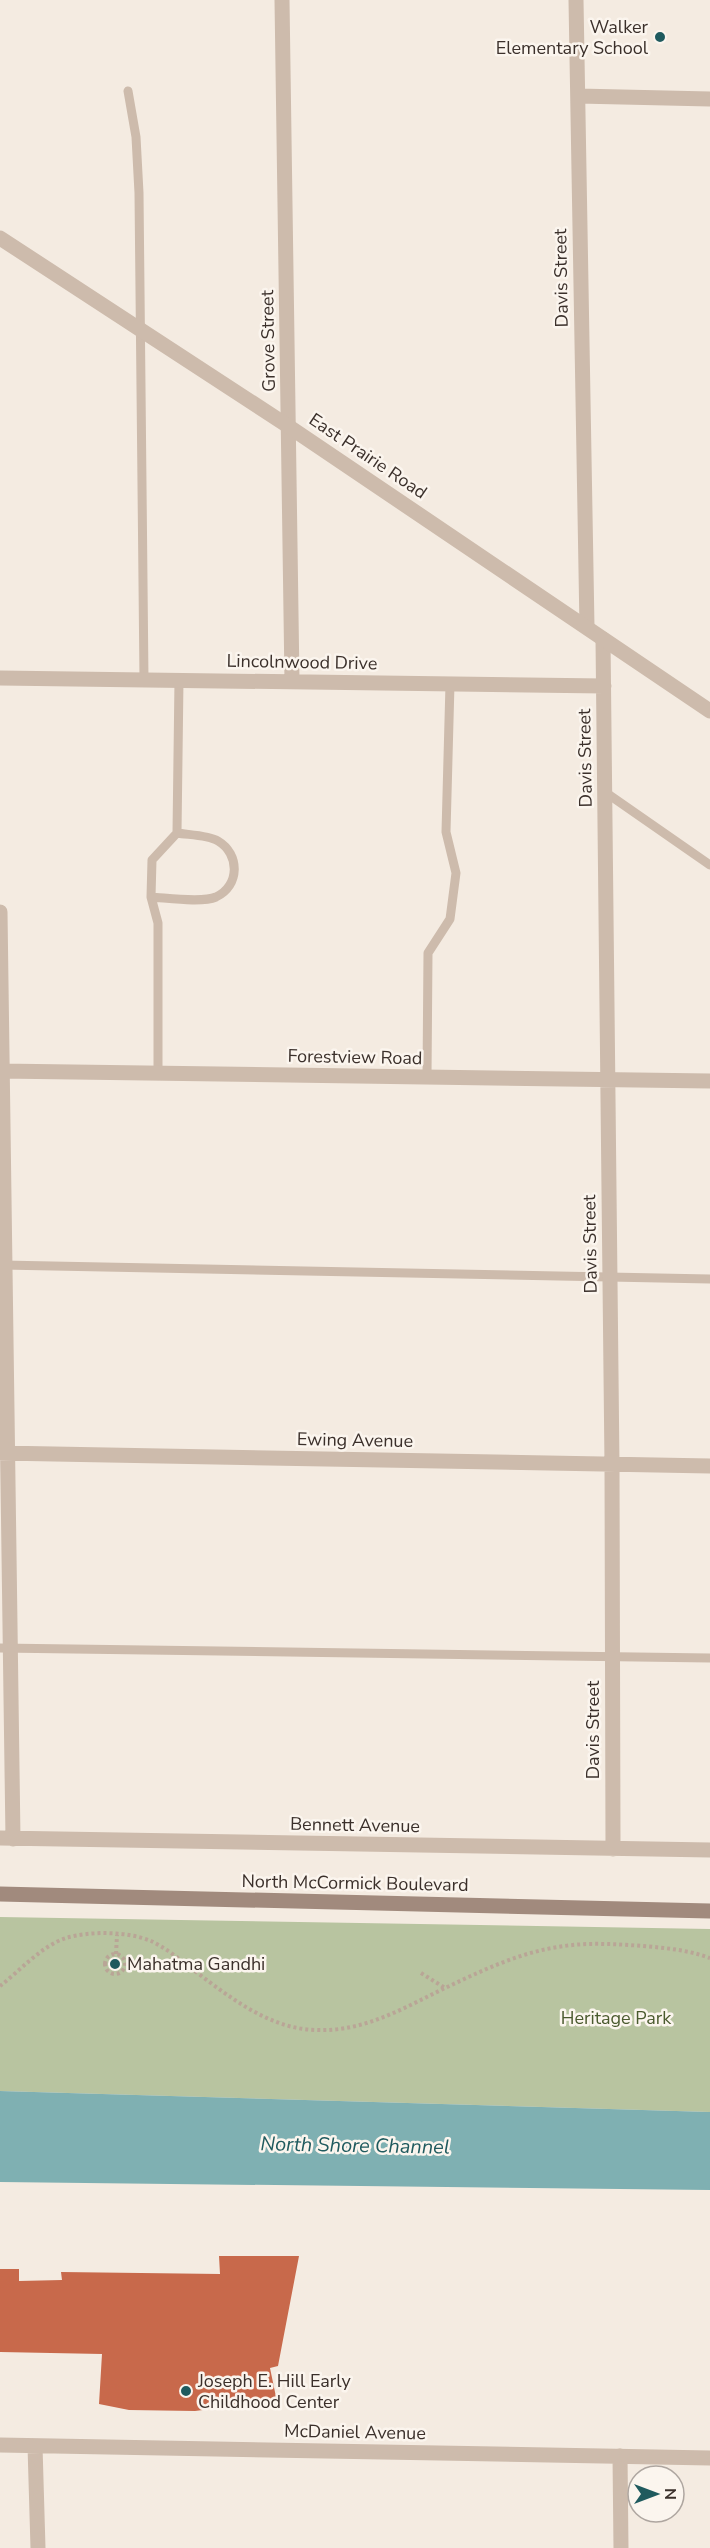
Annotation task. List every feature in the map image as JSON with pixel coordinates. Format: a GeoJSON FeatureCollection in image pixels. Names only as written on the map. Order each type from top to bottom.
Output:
{"type":"FeatureCollection","features":[{"type":"Feature","properties":{"kind":"main road","name":"North McCormick Boulevard"},"geometry":{"type":"LineString","coordinates":[[0,1894],[710,1911]]}},
{"type":"Feature","properties":{"kind":"street","name":"Grove Street"},"geometry":{"type":"LineString","coordinates":[[282,0],[292,681]]}},
{"type":"Feature","properties":{"kind":"street","name":"Davis Street"},"geometry":{"type":"LineString","coordinates":[[576,0],[587,627]]}},
{"type":"Feature","properties":{"kind":"street"},"geometry":{"type":"LineString","coordinates":[[578,96],[710,99]]}},
{"type":"Feature","properties":{"kind":"street","name":"East Prairie Road"},"geometry":{"type":"LineString","coordinates":[[0,238],[288,426],[710,711]]}},
{"type":"Feature","properties":{"kind":"street","name":"Davis Street"},"geometry":{"type":"LineString","coordinates":[[603,639],[612,1465],[613,1849]]}},
{"type":"Feature","properties":{"kind":"street","name":"Lincolnwood Drive"},"geometry":{"type":"LineString","coordinates":[[0,678],[604,686]]}},
{"type":"Feature","properties":{"kind":"street"},"geometry":{"type":"LineString","coordinates":[[0,912],[7,1839]]}},
{"type":"Feature","properties":{"kind":"street","name":"Forestview Road"},"geometry":{"type":"LineString","coordinates":[[1,1071],[710,1081]]}},
{"type":"Feature","properties":{"kind":"street","name":"Ewing Avenue"},"geometry":{"type":"LineString","coordinates":[[4,1453],[710,1466]]}},
{"type":"Feature","properties":{"kind":"street","name":"Bennett Avenue"},"geometry":{"type":"LineString","coordinates":[[7,1839],[710,1850]]}},
{"type":"Feature","properties":{"kind":"street","name":"McDaniel Avenue"},"geometry":{"type":"LineString","coordinates":[[0,2445],[710,2458]]}},
{"type":"Feature","properties":{"kind":"street"},"geometry":{"type":"LineString","coordinates":[[35,2446],[38,2548]]}},
{"type":"Feature","properties":{"kind":"street"},"geometry":{"type":"LineString","coordinates":[[620,2456],[621,2548]]}},
{"type":"Feature","properties":{"kind":"lane"},"geometry":{"type":"LineString","coordinates":[[128,91],[136,137],[144,679]]}},
{"type":"Feature","properties":{"kind":"lane"},"geometry":{"type":"LineString","coordinates":[[158,1073],[158,923],[152,897],[152,860],[177,833],[179,680]]}},
{"type":"Feature","properties":{"kind":"lane"},"geometry":{"type":"LineString","coordinates":[[427,1077],[428,953],[450,919],[456,873],[446,832],[450,684]]}},
{"type":"Feature","properties":{"kind":"lane"},"geometry":{"type":"LineString","coordinates":[[605,792],[710,865]]}},
{"type":"Feature","properties":{"kind":"lane"},"geometry":{"type":"LineString","coordinates":[[152,897],[214,898],[229,889],[235,873],[234,861],[226,847],[216,839],[177,833]]}},
{"type":"Feature","properties":{"kind":"lane"},"geometry":{"type":"LineString","coordinates":[[2,1265],[710,1279]]}},
{"type":"Feature","properties":{"kind":"lane"},"geometry":{"type":"LineString","coordinates":[[5,1648],[710,1658]]}},
{"type":"Feature","properties":{"kind":"path"},"geometry":{"type":"LineString","coordinates":[[0,1986],[46,1948],[65,1938],[85,1935],[117,1935],[150,1941],[265,2018],[288,2026],[315,2030],[338,2030],[369,2024],[494,1966],[557,1947],[614,1944],[684,1950],[710,1958]]}},
{"type":"Feature","properties":{"kind":"path"},"geometry":{"type":"LineString","coordinates":[[116,1954],[117,1935]]}},
{"type":"Feature","properties":{"kind":"path"},"geometry":{"type":"LineString","coordinates":[[116,1954],[122,1957],[125,1964],[122,1971],[114,1973],[107,1970],[105,1963],[108,1956],[116,1954]]}},
{"type":"Feature","properties":{"kind":"path"},"geometry":{"type":"LineString","coordinates":[[421,1973],[445,1988]]}},
{"type":"Feature","properties":{"kind":"green space","name":"Heritage Park"},"geometry":{"type":"Polygon","coordinates":[[[0,1917],[710,1929],[710,2112],[0,2091],[0,1917]]]}},
{"type":"Feature","properties":{"kind":"water","name":"North Shore Channel"},"geometry":{"type":"Polygon","coordinates":[[[0,2091],[710,2112],[710,2190],[0,2182],[0,2091]]]}},
{"type":"Feature","properties":{"kind":"building"},"geometry":{"type":"Polygon","coordinates":[[[219,2256],[299,2256],[278,2366],[270,2368],[276,2397],[258,2403],[195,2411],[129,2410],[99,2404],[102,2354],[0,2352],[0,2269],[19,2269],[19,2281],[62,2280],[61,2272],[220,2274],[219,2256]]]}},
{"type":"Feature","properties":{"kind":"place","name":"Walker Elementary School"},"geometry":{"type":"Point","coordinates":[660,37]}},
{"type":"Feature","properties":{"kind":"place","name":"Mahatma Gandhi"},"geometry":{"type":"Point","coordinates":[115,1964]}},
{"type":"Feature","properties":{"kind":"place","name":"Joseph E. Hill Early Childhood Center"},"geometry":{"type":"Point","coordinates":[186,2391]}}]}
